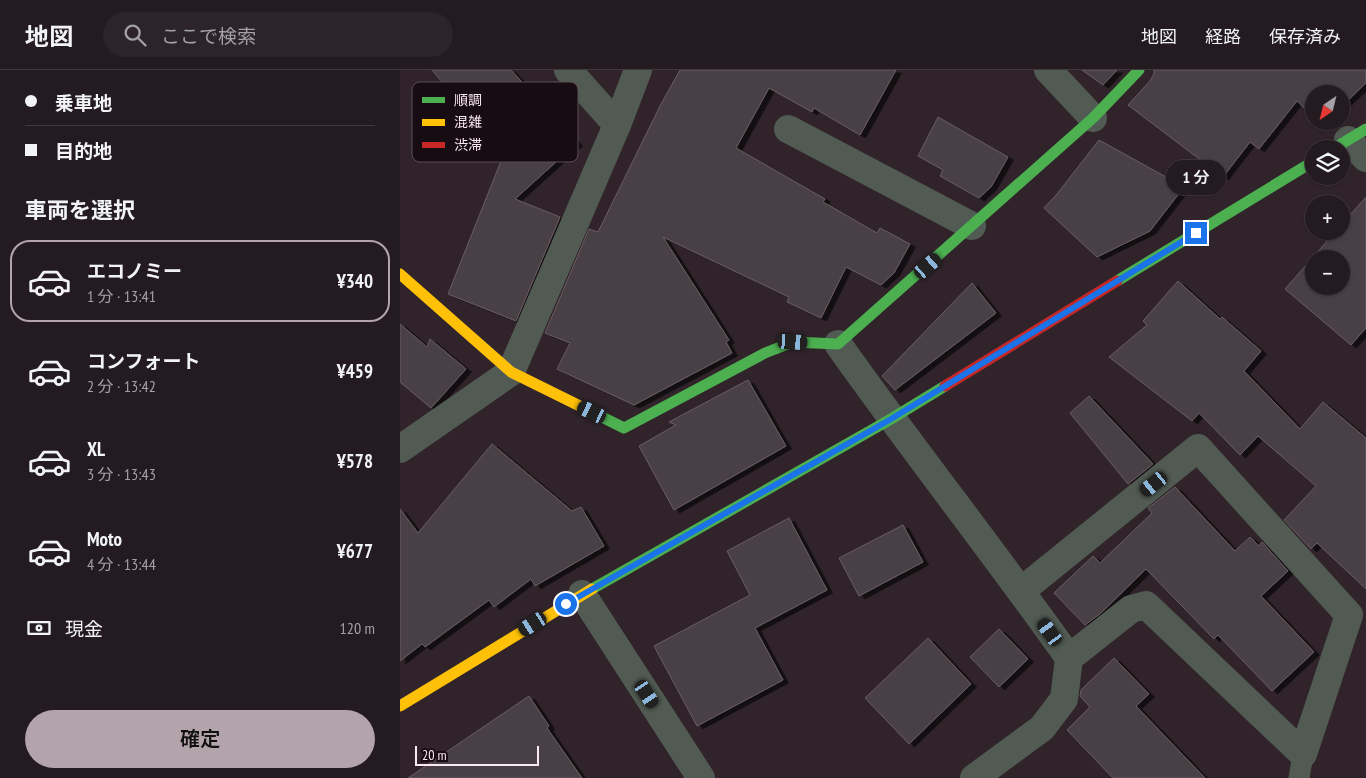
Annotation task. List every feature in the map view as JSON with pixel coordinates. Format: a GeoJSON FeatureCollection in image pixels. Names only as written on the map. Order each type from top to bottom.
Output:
{"type":"FeatureCollection","features":[{"type":"Feature","properties":{"kind":"street"},"geometry":{"type":"LineString","coordinates":[[568,70],[617,125]]}},
{"type":"Feature","properties":{"kind":"street"},"geometry":{"type":"LineString","coordinates":[[400,449],[511,372],[617,125],[638,70]]}},
{"type":"Feature","properties":{"kind":"street"},"geometry":{"type":"LineString","coordinates":[[1048,70],[1093,118]]}},
{"type":"Feature","properties":{"kind":"street"},"geometry":{"type":"LineString","coordinates":[[400,274],[511,372],[624,428],[766,353],[793,342],[838,344],[1093,118],[1139,70]]}},
{"type":"Feature","properties":{"kind":"street"},"geometry":{"type":"LineString","coordinates":[[788,129],[972,226]]}},
{"type":"Feature","properties":{"kind":"street"},"geometry":{"type":"LineString","coordinates":[[400,706],[582,594],[891,419],[1305,166]]}},
{"type":"Feature","properties":{"kind":"street"},"geometry":{"type":"LineString","coordinates":[[838,344],[891,419],[1021,591],[1069,658],[1064,699],[1042,728],[974,778]]}},
{"type":"Feature","properties":{"kind":"street"},"geometry":{"type":"LineString","coordinates":[[1021,591],[1198,448],[1349,615],[1301,766],[1146,605],[1131,609],[1069,658]]}},
{"type":"Feature","properties":{"kind":"street"},"geometry":{"type":"LineString","coordinates":[[582,594],[702,778]]}},
{"type":"Feature","properties":{"kind":"building"},"geometry":{"type":"Polygon","coordinates":[[[432,70],[511,70],[522,82],[442,82],[432,70]]]}},
{"type":"Feature","properties":{"kind":"building"},"geometry":{"type":"Polygon","coordinates":[[[680,70],[896,70],[860,135],[814,108],[812,112],[769,88],[736,148],[825,199],[823,202],[877,233],[880,228],[910,244],[894,273],[881,285],[846,267],[821,318],[787,302],[789,297],[663,237],[729,340],[726,342],[732,353],[634,405],[557,369],[570,343],[545,333],[589,229],[598,232],[660,106],[680,70]]]}},
{"type":"Feature","properties":{"kind":"building"},"geometry":{"type":"Polygon","coordinates":[[[1082,70],[1117,70],[1103,85],[1082,70]]]}},
{"type":"Feature","properties":{"kind":"building"},"geometry":{"type":"Polygon","coordinates":[[[1154,70],[1366,70],[1366,83],[1350,98],[1350,85],[1305,85],[1305,109],[1297,101],[1259,149],[1250,142],[1223,177],[1128,105],[1154,74],[1154,70]]]}},
{"type":"Feature","properties":{"kind":"building"},"geometry":{"type":"Polygon","coordinates":[[[938,117],[1008,157],[991,187],[979,198],[940,176],[943,170],[918,156],[938,117]]]}},
{"type":"Feature","properties":{"kind":"building"},"geometry":{"type":"Polygon","coordinates":[[[1099,140],[1184,187],[1150,231],[1097,257],[1044,208],[1099,140]]]}},
{"type":"Feature","properties":{"kind":"building"},"geometry":{"type":"Polygon","coordinates":[[[501,162],[556,162],[515,199],[560,217],[516,321],[448,294],[501,162]]]}},
{"type":"Feature","properties":{"kind":"building"},"geometry":{"type":"Polygon","coordinates":[[[1366,197],[1366,328],[1351,345],[1285,289],[1305,266],[1305,295],[1350,295],[1350,250],[1319,250],[1328,240],[1350,240],[1350,215],[1366,197]]]}},
{"type":"Feature","properties":{"kind":"building"},"geometry":{"type":"Polygon","coordinates":[[[1178,281],[1220,319],[1222,317],[1261,351],[1244,371],[1300,429],[1323,402],[1366,438],[1366,589],[1317,543],[1311,549],[1284,520],[1316,486],[1258,436],[1240,455],[1199,413],[1192,421],[1109,357],[1147,325],[1143,321],[1178,281]]]}},
{"type":"Feature","properties":{"kind":"building"},"geometry":{"type":"Polygon","coordinates":[[[972,283],[996,313],[895,390],[882,376],[972,283]]]}},
{"type":"Feature","properties":{"kind":"building"},"geometry":{"type":"Polygon","coordinates":[[[400,324],[427,347],[430,339],[466,369],[431,408],[400,382],[400,324]]]}},
{"type":"Feature","properties":{"kind":"building"},"geometry":{"type":"Polygon","coordinates":[[[748,380],[786,446],[674,510],[639,446],[676,425],[669,422],[748,380]]]}},
{"type":"Feature","properties":{"kind":"building"},"geometry":{"type":"Polygon","coordinates":[[[1089,396],[1153,464],[1128,484],[1070,413],[1089,396]]]}},
{"type":"Feature","properties":{"kind":"building"},"geometry":{"type":"Polygon","coordinates":[[[492,444],[572,511],[581,507],[604,546],[535,586],[531,579],[494,607],[489,600],[425,647],[422,644],[400,661],[400,509],[418,533],[492,444]]]}},
{"type":"Feature","properties":{"kind":"building"},"geometry":{"type":"Polygon","coordinates":[[[1175,487],[1235,551],[1250,537],[1259,546],[1262,542],[1288,571],[1261,596],[1314,652],[1272,691],[1218,635],[1214,639],[1146,569],[1101,613],[1085,625],[1054,593],[1093,556],[1100,563],[1152,513],[1148,508],[1175,487]]]}},
{"type":"Feature","properties":{"kind":"building"},"geometry":{"type":"Polygon","coordinates":[[[789,518],[827,590],[755,628],[783,680],[697,726],[654,646],[750,595],[727,551],[789,518]]]}},
{"type":"Feature","properties":{"kind":"building"},"geometry":{"type":"Polygon","coordinates":[[[903,525],[923,562],[859,596],[839,558],[903,525]]]}},
{"type":"Feature","properties":{"kind":"building"},"geometry":{"type":"Polygon","coordinates":[[[999,629],[1028,659],[999,687],[970,657],[999,629]]]}},
{"type":"Feature","properties":{"kind":"building"},"geometry":{"type":"Polygon","coordinates":[[[928,638],[971,684],[909,744],[865,698],[928,638]]]}},
{"type":"Feature","properties":{"kind":"building"},"geometry":{"type":"Polygon","coordinates":[[[1114,658],[1149,694],[1136,706],[1205,778],[1113,778],[1067,730],[1090,707],[1080,696],[1081,690],[1114,658]]]}},
{"type":"Feature","properties":{"kind":"building"},"geometry":{"type":"Polygon","coordinates":[[[529,696],[549,726],[547,728],[582,778],[408,778],[529,696]]]}},
{"type":"Feature","properties":{"kind":"traffic: fast"},"geometry":{"type":"LineString","coordinates":[[598,415],[624,428],[765,353],[793,342],[838,344],[1093,118],[1139,70]]}},
{"type":"Feature","properties":{"kind":"traffic: fast"},"geometry":{"type":"LineString","coordinates":[[1348,140],[1366,129]]}},
{"type":"Feature","properties":{"kind":"traffic: fast"},"geometry":{"type":"LineString","coordinates":[[1117,281],[1305,166]]}},
{"type":"Feature","properties":{"kind":"traffic: fast"},"geometry":{"type":"LineString","coordinates":[[592,589],[891,419],[945,386]]}},
{"type":"Feature","properties":{"kind":"traffic: slow"},"geometry":{"type":"LineString","coordinates":[[400,274],[511,372],[598,415]]}},
{"type":"Feature","properties":{"kind":"traffic: slow"},"geometry":{"type":"LineString","coordinates":[[400,706],[592,589]]}},
{"type":"Feature","properties":{"kind":"traffic: jam"},"geometry":{"type":"LineString","coordinates":[[945,386],[1117,281]]}},
{"type":"Feature","properties":{"kind":"route"},"geometry":{"type":"LineString","coordinates":[[566,604],[891,419],[1196,233]]}}]}
